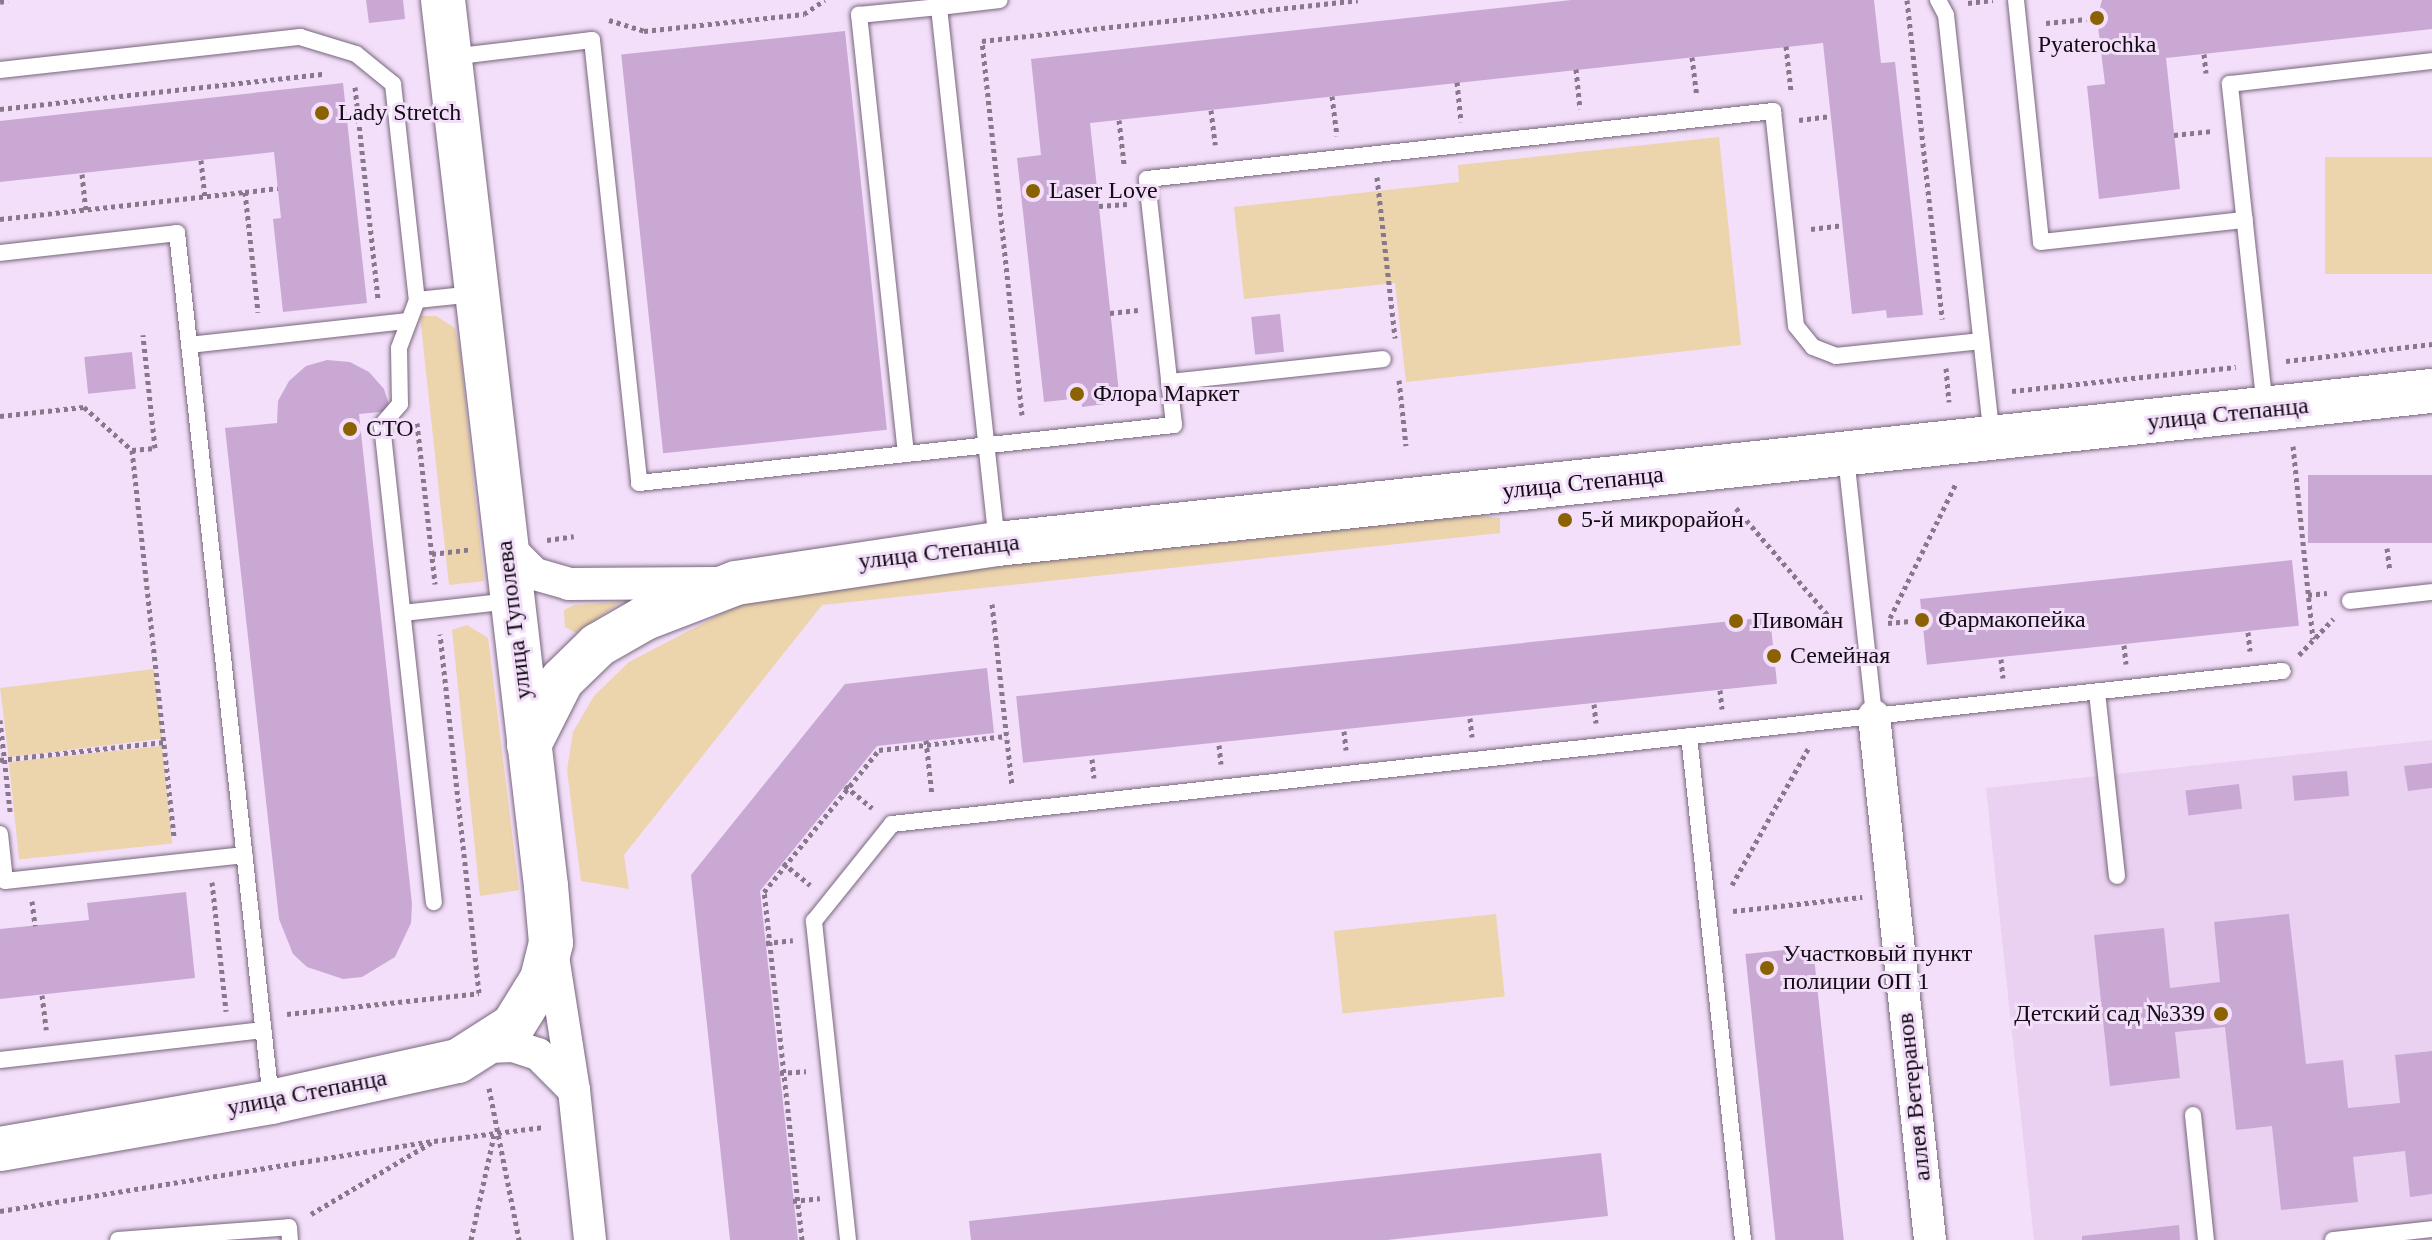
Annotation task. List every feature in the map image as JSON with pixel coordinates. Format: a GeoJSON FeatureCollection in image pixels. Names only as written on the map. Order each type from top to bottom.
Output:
{"type":"FeatureCollection","features":[{"type":"Feature","properties":{"kind":"street","name":"улица Туполева"},"geometry":{"type":"LineString","coordinates":[[443,0],[551,943],[574,1090],[590,1240]]}},
{"type":"Feature","properties":{"kind":"street","name":"улица Степанца"},"geometry":{"type":"LineString","coordinates":[[506,545],[535,574],[569,584],[736,583],[997,544],[1992,440],[2279,426],[2432,391]]}},
{"type":"Feature","properties":{"kind":"street","name":"улица Степанца"},"geometry":{"type":"LineString","coordinates":[[529,745],[562,680],[598,645],[645,618],[736,583]]}},
{"type":"Feature","properties":{"kind":"street","name":"аллея Ветеранов"},"geometry":{"type":"LineString","coordinates":[[1874,716],[1930,1240]]}},
{"type":"Feature","properties":{"kind":"street","name":"улица Степанца"},"geometry":{"type":"LineString","coordinates":[[0,1149],[271,1102],[458,1061],[488,1064],[532,1001],[551,943]]}},
{"type":"Feature","properties":{"kind":"street"},"geometry":{"type":"LineString","coordinates":[[488,1064],[513,1046],[538,1054],[574,1090]]}},
{"type":"Feature","properties":{"kind":"lane"},"geometry":{"type":"LineString","coordinates":[[906,454],[859,15],[1000,0]]}},
{"type":"Feature","properties":{"kind":"lane"},"geometry":{"type":"LineString","coordinates":[[1938,0],[1946,15],[1992,440]]}},
{"type":"Feature","properties":{"kind":"lane"},"geometry":{"type":"LineString","coordinates":[[2016,0],[2041,242],[2245,220]]}},
{"type":"Feature","properties":{"kind":"lane"},"geometry":{"type":"LineString","coordinates":[[939,7],[997,544]]}},
{"type":"Feature","properties":{"kind":"lane"},"geometry":{"type":"LineString","coordinates":[[0,70],[300,37],[356,54],[393,84],[417,300],[406,321],[399,348],[400,404],[382,425],[434,902]]}},
{"type":"Feature","properties":{"kind":"lane"},"geometry":{"type":"LineString","coordinates":[[450,57],[592,40],[639,483],[1174,425],[1147,179],[1773,111],[1796,326],[1813,347],[1836,356],[1981,341]]}},
{"type":"Feature","properties":{"kind":"lane"},"geometry":{"type":"LineString","coordinates":[[2279,426],[2260,364],[2230,84],[2432,61]]}},
{"type":"Feature","properties":{"kind":"lane"},"geometry":{"type":"LineString","coordinates":[[0,253],[177,233],[271,1102]]}},
{"type":"Feature","properties":{"kind":"lane"},"geometry":{"type":"LineString","coordinates":[[417,300],[477,294]]}},
{"type":"Feature","properties":{"kind":"lane"},"geometry":{"type":"LineString","coordinates":[[189,345],[406,321]]}},
{"type":"Feature","properties":{"kind":"lane"},"geometry":{"type":"LineString","coordinates":[[1169,382],[1383,359]]}},
{"type":"Feature","properties":{"kind":"lane"},"geometry":{"type":"LineString","coordinates":[[1846,455],[1874,716]]}},
{"type":"Feature","properties":{"kind":"lane"},"geometry":{"type":"LineString","coordinates":[[2350,601],[2432,592]]}},
{"type":"Feature","properties":{"kind":"lane"},"geometry":{"type":"LineString","coordinates":[[403,613],[512,600]]}},
{"type":"Feature","properties":{"kind":"lane"},"geometry":{"type":"LineString","coordinates":[[848,1240],[814,921],[892,824],[2283,671]]}},
{"type":"Feature","properties":{"kind":"lane"},"geometry":{"type":"LineString","coordinates":[[2097,692],[2117,876]]}},
{"type":"Feature","properties":{"kind":"lane"},"geometry":{"type":"LineString","coordinates":[[1689,736],[1712,913],[1743,1240]]}},
{"type":"Feature","properties":{"kind":"lane"},"geometry":{"type":"LineString","coordinates":[[0,834],[5,881],[245,855]]}},
{"type":"Feature","properties":{"kind":"lane"},"geometry":{"type":"LineString","coordinates":[[0,1060],[229,1034],[263,1024]]}},
{"type":"Feature","properties":{"kind":"lane"},"geometry":{"type":"LineString","coordinates":[[2193,1115],[2206,1240]]}},
{"type":"Feature","properties":{"kind":"lane"},"geometry":{"type":"LineString","coordinates":[[2333,1240],[2432,1229]]}},
{"type":"Feature","properties":{"kind":"lane"},"geometry":{"type":"LineString","coordinates":[[118,1240],[290,1233]]}},
{"type":"Feature","properties":{"kind":"path"},"geometry":{"type":"LineString","coordinates":[[0,2],[8,0]]}},
{"type":"Feature","properties":{"kind":"path"},"geometry":{"type":"LineString","coordinates":[[595,21],[609,20],[644,31],[804,14],[825,0]]}},
{"type":"Feature","properties":{"kind":"path"},"geometry":{"type":"LineString","coordinates":[[1907,0],[1942,324],[1926,326]]}},
{"type":"Feature","properties":{"kind":"path"},"geometry":{"type":"LineString","coordinates":[[1965,3],[1994,0]]}},
{"type":"Feature","properties":{"kind":"path"},"geometry":{"type":"LineString","coordinates":[[2044,12],[2047,38]]}},
{"type":"Feature","properties":{"kind":"path"},"geometry":{"type":"LineString","coordinates":[[2046,23],[2097,18]]}},
{"type":"Feature","properties":{"kind":"path"},"geometry":{"type":"LineString","coordinates":[[1786,46],[1791,91]]}},
{"type":"Feature","properties":{"kind":"path"},"geometry":{"type":"LineString","coordinates":[[2204,54],[2205,68]]}},
{"type":"Feature","properties":{"kind":"path"},"geometry":{"type":"LineString","coordinates":[[1692,57],[1695,79]]}},
{"type":"Feature","properties":{"kind":"path"},"geometry":{"type":"LineString","coordinates":[[1576,69],[1578,92]]}},
{"type":"Feature","properties":{"kind":"path"},"geometry":{"type":"LineString","coordinates":[[354,70],[381,324]]}},
{"type":"Feature","properties":{"kind":"path"},"geometry":{"type":"LineString","coordinates":[[0,109],[338,72]]}},
{"type":"Feature","properties":{"kind":"path"},"geometry":{"type":"LineString","coordinates":[[1457,82],[1459,105]]}},
{"type":"Feature","properties":{"kind":"path"},"geometry":{"type":"LineString","coordinates":[[1332,96],[1335,118]]}},
{"type":"Feature","properties":{"kind":"path"},"geometry":{"type":"LineString","coordinates":[[1211,110],[1214,132]]}},
{"type":"Feature","properties":{"kind":"path"},"geometry":{"type":"LineString","coordinates":[[1812,118],[1831,116]]}},
{"type":"Feature","properties":{"kind":"path"},"geometry":{"type":"LineString","coordinates":[[1119,120],[1124,164]]}},
{"type":"Feature","properties":{"kind":"path"},"geometry":{"type":"LineString","coordinates":[[2174,135],[2212,130]]}},
{"type":"Feature","properties":{"kind":"path"},"geometry":{"type":"LineString","coordinates":[[1375,154],[1395,343]]}},
{"type":"Feature","properties":{"kind":"path"},"geometry":{"type":"LineString","coordinates":[[201,160],[205,196]]}},
{"type":"Feature","properties":{"kind":"path"},"geometry":{"type":"LineString","coordinates":[[82,174],[86,210]]}},
{"type":"Feature","properties":{"kind":"path"},"geometry":{"type":"LineString","coordinates":[[245,192],[278,188]]}},
{"type":"Feature","properties":{"kind":"path"},"geometry":{"type":"LineString","coordinates":[[1099,206],[1114,205]]}},
{"type":"Feature","properties":{"kind":"path"},"geometry":{"type":"LineString","coordinates":[[1824,227],[1842,225]]}},
{"type":"Feature","properties":{"kind":"path"},"geometry":{"type":"LineString","coordinates":[[1110,313],[1125,312]]}},
{"type":"Feature","properties":{"kind":"path"},"geometry":{"type":"LineString","coordinates":[[132,450],[155,448],[143,335]]}},
{"type":"Feature","properties":{"kind":"path"},"geometry":{"type":"LineString","coordinates":[[1987,394],[2432,344]]}},
{"type":"Feature","properties":{"kind":"path"},"geometry":{"type":"LineString","coordinates":[[1398,373],[1406,446]]}},
{"type":"Feature","properties":{"kind":"path"},"geometry":{"type":"LineString","coordinates":[[0,416],[84,407],[132,450],[176,848]]}},
{"type":"Feature","properties":{"kind":"path"},"geometry":{"type":"LineString","coordinates":[[263,1024],[479,993],[416,414]]}},
{"type":"Feature","properties":{"kind":"path"},"geometry":{"type":"LineString","coordinates":[[2279,426],[2313,639]]}},
{"type":"Feature","properties":{"kind":"path"},"geometry":{"type":"LineString","coordinates":[[1736,508],[1868,662],[1958,478]]}},
{"type":"Feature","properties":{"kind":"path"},"geometry":{"type":"LineString","coordinates":[[2387,548],[2392,586]]}},
{"type":"Feature","properties":{"kind":"path"},"geometry":{"type":"LineString","coordinates":[[2283,671],[2350,601]]}},
{"type":"Feature","properties":{"kind":"path"},"geometry":{"type":"LineString","coordinates":[[992,604],[1014,810]]}},
{"type":"Feature","properties":{"kind":"path"},"geometry":{"type":"LineString","coordinates":[[1887,624],[1922,620]]}},
{"type":"Feature","properties":{"kind":"path"},"geometry":{"type":"LineString","coordinates":[[0,720],[11,820]]}},
{"type":"Feature","properties":{"kind":"path"},"geometry":{"type":"LineString","coordinates":[[1712,913],[1823,722]]}},
{"type":"Feature","properties":{"kind":"path"},"geometry":{"type":"LineString","coordinates":[[802,1240],[764,892],[879,750],[1006,736]]}},
{"type":"Feature","properties":{"kind":"path"},"geometry":{"type":"LineString","coordinates":[[2,760],[164,742]]}},
{"type":"Feature","properties":{"kind":"path"},"geometry":{"type":"LineString","coordinates":[[926,743],[934,819]]}},
{"type":"Feature","properties":{"kind":"path"},"geometry":{"type":"LineString","coordinates":[[846,787],[892,824]]}},
{"type":"Feature","properties":{"kind":"path"},"geometry":{"type":"LineString","coordinates":[[784,864],[830,901]]}},
{"type":"Feature","properties":{"kind":"path"},"geometry":{"type":"LineString","coordinates":[[201,882],[212,881],[229,1034]]}},
{"type":"Feature","properties":{"kind":"path"},"geometry":{"type":"LineString","coordinates":[[1712,913],[1893,893]]}},
{"type":"Feature","properties":{"kind":"path"},"geometry":{"type":"LineString","coordinates":[[33,913],[35,926]]}},
{"type":"Feature","properties":{"kind":"path"},"geometry":{"type":"LineString","coordinates":[[42,995],[45,1018]]}},
{"type":"Feature","properties":{"kind":"path"},"geometry":{"type":"LineString","coordinates":[[488,1064],[494,1133],[519,1240]]}},
{"type":"Feature","properties":{"kind":"path"},"geometry":{"type":"LineString","coordinates":[[0,1211],[434,1141],[577,1123]]}},
{"type":"Feature","properties":{"kind":"path"},"geometry":{"type":"LineString","coordinates":[[471,1240],[494,1133]]}},
{"type":"Feature","properties":{"kind":"path"},"geometry":{"type":"LineString","coordinates":[[290,1233],[434,1141]]}},
{"type":"Feature","properties":{"kind":"shaded area"},"geometry":{"type":"Polygon","coordinates":[[[1719,137],[1741,345],[1406,382],[1395,283],[1244,299],[1234,207],[1459,182],[1458,165],[1719,137]]]}},
{"type":"Feature","properties":{"kind":"shaded area"},"geometry":{"type":"Polygon","coordinates":[[[2325,157],[2432,157],[2432,274],[2325,274],[2325,157]]]}},
{"type":"Feature","properties":{"kind":"shaded area"},"geometry":{"type":"Polygon","coordinates":[[[420,316],[436,316],[455,328],[484,581],[449,585],[420,316]]]}},
{"type":"Feature","properties":{"kind":"shaded area"},"geometry":{"type":"Polygon","coordinates":[[[1460,514],[1500,518],[1500,533],[822,605],[624,855],[629,889],[581,881],[567,770],[573,732],[594,696],[629,662],[738,605],[821,585],[1460,514]]]}},
{"type":"Feature","properties":{"kind":"shaded area"},"geometry":{"type":"Polygon","coordinates":[[[621,602],[576,633],[565,627],[564,610],[574,605],[621,602]]]}},
{"type":"Feature","properties":{"kind":"shaded area"},"geometry":{"type":"Polygon","coordinates":[[[467,625],[488,638],[519,890],[480,896],[452,630],[467,625]]]}},
{"type":"Feature","properties":{"kind":"shaded area"},"geometry":{"type":"Polygon","coordinates":[[[154,669],[163,738],[9,757],[0,688],[154,669]]]}},
{"type":"Feature","properties":{"kind":"shaded area","name":"Детский сад №339"},"geometry":{"type":"Polygon","coordinates":[[[2432,740],[2432,1240],[2034,1240],[1986,788],[2432,740]]]}},
{"type":"Feature","properties":{"kind":"shaded area"},"geometry":{"type":"Polygon","coordinates":[[[162,746],[172,843],[19,860],[9,762],[162,746]]]}},
{"type":"Feature","properties":{"kind":"shaded area"},"geometry":{"type":"Polygon","coordinates":[[[1496,914],[1505,997],[1343,1014],[1334,931],[1496,914]]]}},
{"type":"Feature","properties":{"kind":"building"},"geometry":{"type":"Polygon","coordinates":[[[366,0],[403,0],[405,19],[369,23],[366,0]]]}},
{"type":"Feature","properties":{"kind":"building"},"geometry":{"type":"Polygon","coordinates":[[[1571,0],[1874,0],[1881,63],[1895,62],[1923,315],[1887,318],[1886,310],[1852,314],[1823,43],[1090,123],[1120,402],[1082,407],[1081,398],[1044,402],[1017,158],[1041,155],[1031,59],[1571,0]]]}},
{"type":"Feature","properties":{"kind":"building"},"geometry":{"type":"Polygon","coordinates":[[[2102,0],[2432,0],[2432,29],[2166,58],[2180,189],[2099,199],[2087,86],[2105,84],[2097,18],[2102,0]]]}},
{"type":"Feature","properties":{"kind":"building"},"geometry":{"type":"Polygon","coordinates":[[[845,31],[887,430],[663,453],[621,55],[845,31]]]}},
{"type":"Feature","properties":{"kind":"building"},"geometry":{"type":"Polygon","coordinates":[[[343,83],[367,303],[283,312],[273,219],[281,218],[274,152],[0,182],[0,121],[343,83]]]}},
{"type":"Feature","properties":{"kind":"building"},"geometry":{"type":"Polygon","coordinates":[[[1280,314],[1284,352],[1255,355],[1251,317],[1280,314]]]}},
{"type":"Feature","properties":{"kind":"building"},"geometry":{"type":"Polygon","coordinates":[[[132,352],[136,389],[88,394],[84,357],[132,352]]]}},
{"type":"Feature","properties":{"kind":"building"},"geometry":{"type":"Polygon","coordinates":[[[327,360],[350,362],[369,372],[384,389],[391,411],[359,414],[412,904],[411,923],[395,957],[362,977],[343,979],[307,967],[293,954],[279,919],[225,428],[277,423],[278,401],[289,381],[306,366],[327,360]]]}},
{"type":"Feature","properties":{"kind":"building"},"geometry":{"type":"Polygon","coordinates":[[[2308,475],[2432,475],[2432,543],[2308,543],[2308,475]]]}},
{"type":"Feature","properties":{"kind":"building"},"geometry":{"type":"Polygon","coordinates":[[[2292,560],[2299,626],[1927,665],[1920,599],[2292,560]]]}},
{"type":"Feature","properties":{"kind":"building"},"geometry":{"type":"Polygon","coordinates":[[[1770,617],[1777,684],[1023,763],[1016,696],[1770,617]]]}},
{"type":"Feature","properties":{"kind":"building"},"geometry":{"type":"Polygon","coordinates":[[[987,668],[994,733],[877,746],[760,891],[798,1240],[730,1240],[691,875],[845,684],[987,668]]]}},
{"type":"Feature","properties":{"kind":"building"},"geometry":{"type":"Polygon","coordinates":[[[2432,763],[2432,788],[2408,791],[2404,766],[2432,763]]]}},
{"type":"Feature","properties":{"kind":"building"},"geometry":{"type":"Polygon","coordinates":[[[2347,771],[2349,796],[2294,801],[2292,776],[2347,771]]]}},
{"type":"Feature","properties":{"kind":"building"},"geometry":{"type":"Polygon","coordinates":[[[2239,784],[2242,809],[2188,815],[2185,791],[2239,784]]]}},
{"type":"Feature","properties":{"kind":"building"},"geometry":{"type":"Polygon","coordinates":[[[186,892],[195,978],[0,999],[0,929],[89,920],[87,903],[186,892]]]}},
{"type":"Feature","properties":{"kind":"building"},"geometry":{"type":"Polygon","coordinates":[[[2289,914],[2306,1064],[2343,1060],[2348,1108],[2400,1103],[2395,1055],[2432,1051],[2432,1194],[2410,1197],[2405,1151],[2353,1157],[2358,1202],[2281,1210],[2272,1126],[2236,1130],[2225,1027],[2175,1032],[2180,1078],[2110,1086],[2094,935],[2164,928],[2170,988],[2220,982],[2214,922],[2289,914]]]}},
{"type":"Feature","properties":{"kind":"building"},"geometry":{"type":"Polygon","coordinates":[[[1813,947],[1844,1240],[1775,1240],[1745,954],[1813,947]]]}},
{"type":"Feature","properties":{"kind":"building"},"geometry":{"type":"Polygon","coordinates":[[[1601,1153],[1608,1216],[1387,1240],[971,1240],[969,1221],[1601,1153]]]}},
{"type":"Feature","properties":{"kind":"building"},"geometry":{"type":"Polygon","coordinates":[[[2179,1225],[2180,1240],[2082,1240],[2082,1236],[2179,1225]]]}},
{"type":"Feature","properties":{"kind":"place","name":"Pyaterochka"},"geometry":{"type":"Point","coordinates":[2097,18]}},
{"type":"Feature","properties":{"kind":"place","name":"Lady Stretch"},"geometry":{"type":"Point","coordinates":[322,113]}},
{"type":"Feature","properties":{"kind":"place","name":"Laser Love"},"geometry":{"type":"Point","coordinates":[1033,191]}},
{"type":"Feature","properties":{"kind":"place","name":"Флора Маркет"},"geometry":{"type":"Point","coordinates":[1077,394]}},
{"type":"Feature","properties":{"kind":"place","name":"СТО"},"geometry":{"type":"Point","coordinates":[350,429]}},
{"type":"Feature","properties":{"kind":"place","name":"5-й микрорайон"},"geometry":{"type":"Point","coordinates":[1565,520]}},
{"type":"Feature","properties":{"kind":"place","name":"Фармакопейка"},"geometry":{"type":"Point","coordinates":[1922,620]}},
{"type":"Feature","properties":{"kind":"place","name":"Пивоман"},"geometry":{"type":"Point","coordinates":[1736,621]}},
{"type":"Feature","properties":{"kind":"place","name":"Семейная"},"geometry":{"type":"Point","coordinates":[1774,656]}},
{"type":"Feature","properties":{"kind":"place","name":"Участковый пункт полиции ОП 1"},"geometry":{"type":"Point","coordinates":[1767,968]}},
{"type":"Feature","properties":{"kind":"place","name":"Детский сад №339"},"geometry":{"type":"Point","coordinates":[2221,1014]}}]}
